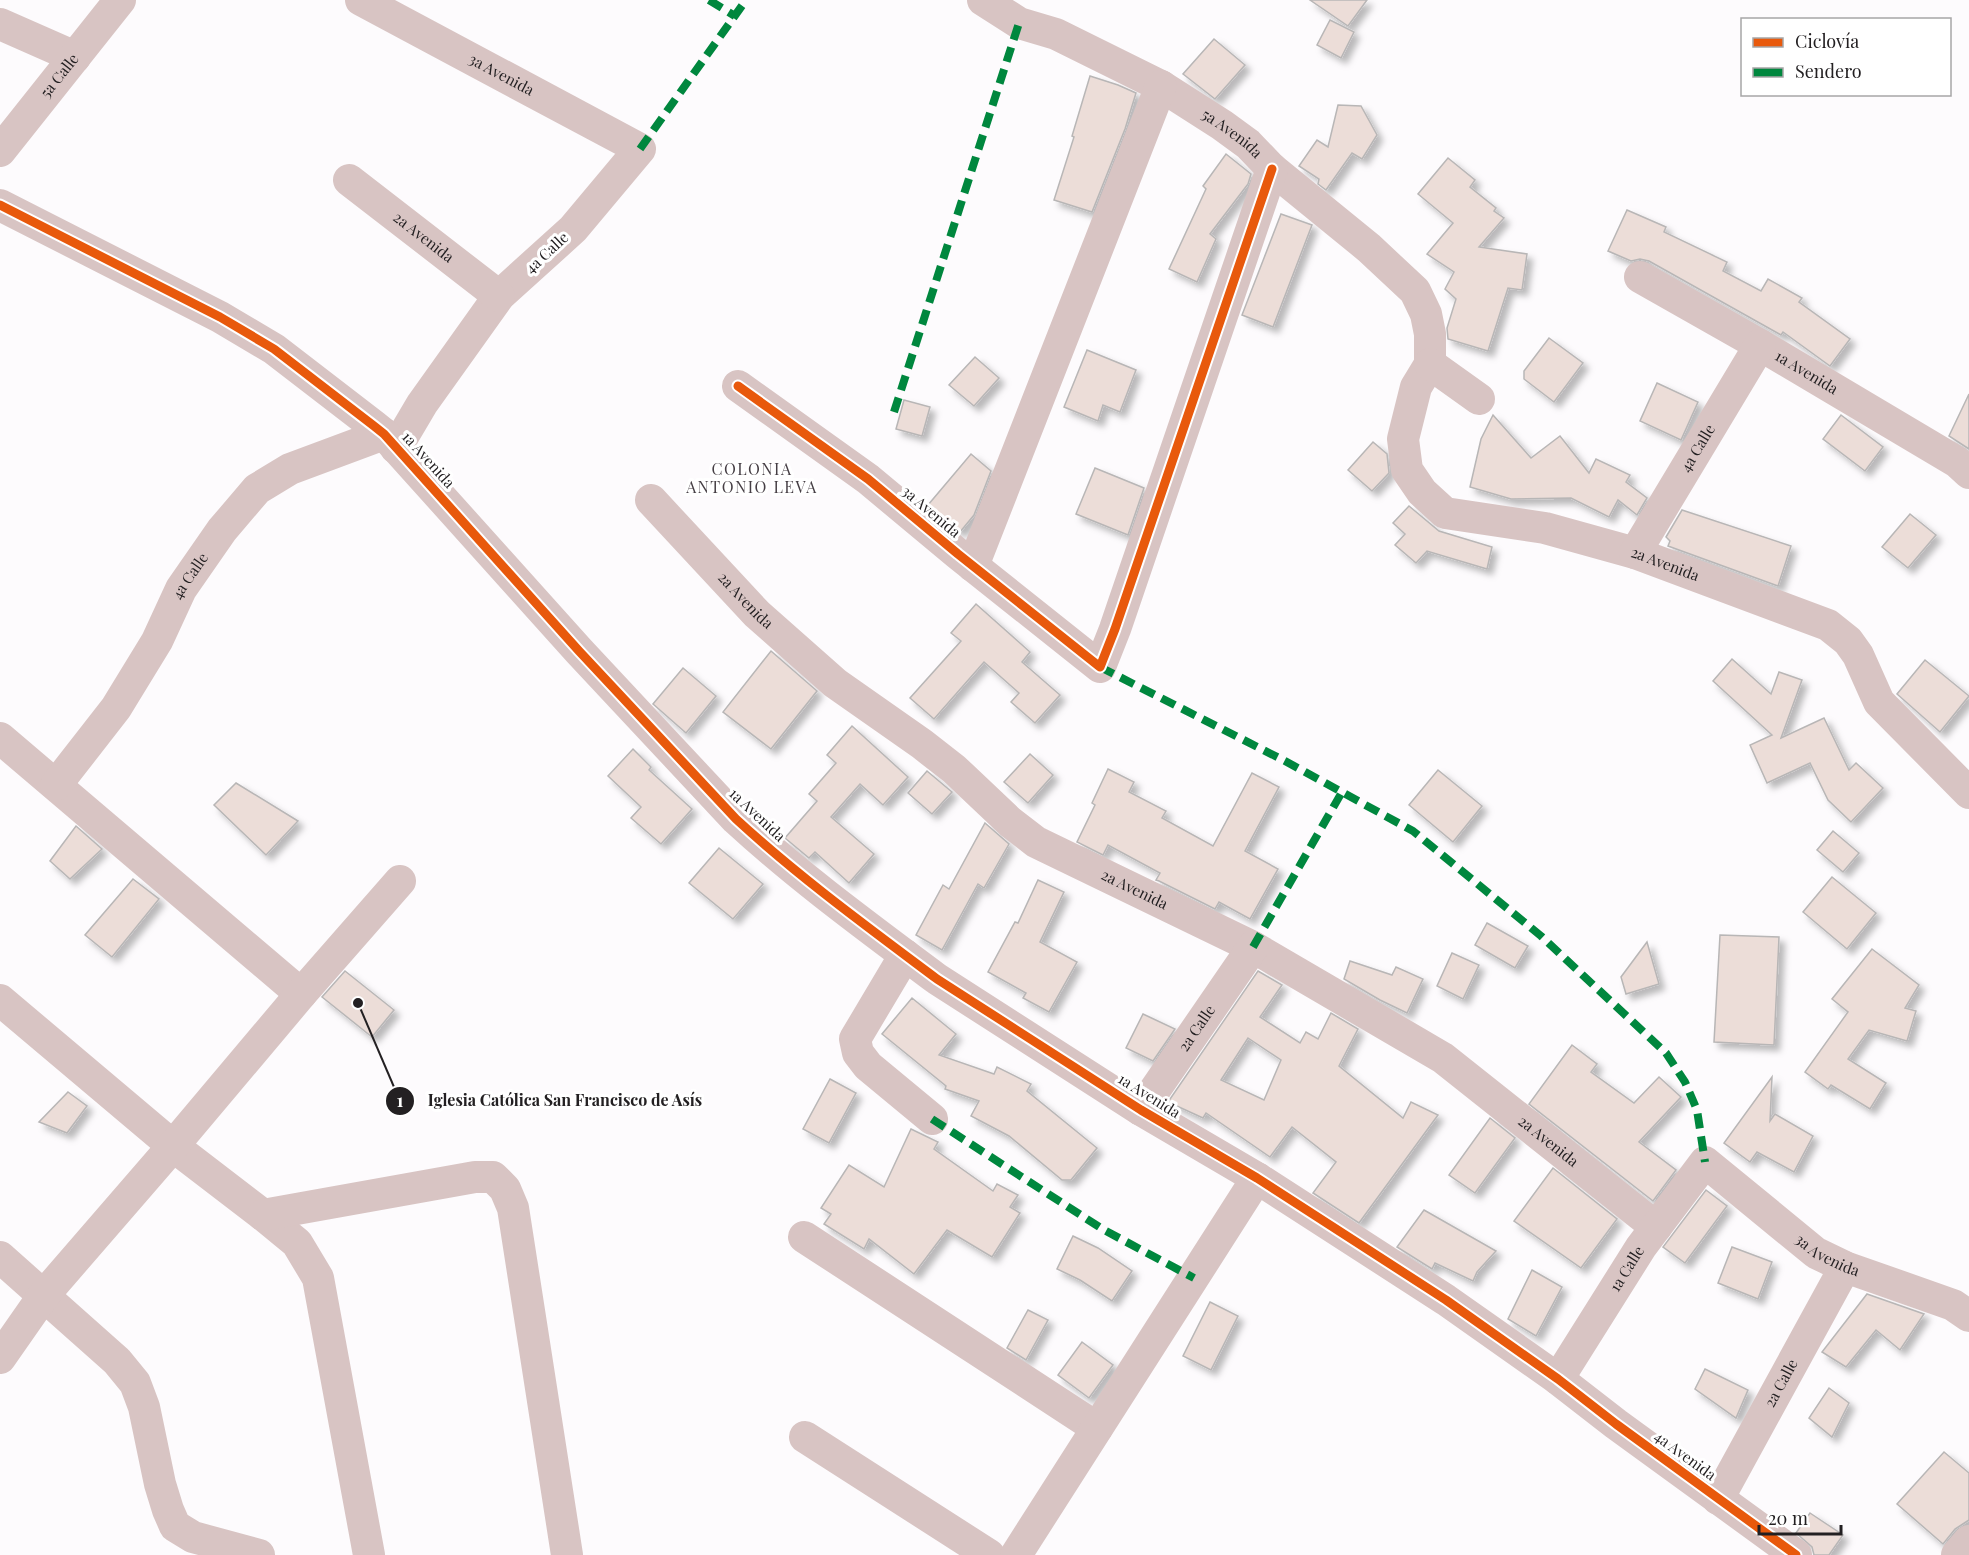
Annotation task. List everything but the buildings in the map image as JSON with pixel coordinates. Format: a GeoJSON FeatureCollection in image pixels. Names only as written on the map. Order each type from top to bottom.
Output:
{"type":"FeatureCollection","features":[{"type":"Feature","properties":{"kind":"street","name":"5a Calle"},"geometry":{"type":"LineString","coordinates":[[0,151],[120,0]]}},
{"type":"Feature","properties":{"kind":"street","name":"3a Avenida"},"geometry":{"type":"LineString","coordinates":[[362,0],[640,149]]}},
{"type":"Feature","properties":{"kind":"street","name":"5a Avenida"},"geometry":{"type":"LineString","coordinates":[[983,0],[1019,23],[1056,34],[1161,86],[1248,144],[1272,169],[1369,248],[1415,291],[1426,314],[1430,334],[1430,364]]}},
{"type":"Feature","properties":{"kind":"street"},"geometry":{"type":"LineString","coordinates":[[0,24],[75,57]]}},
{"type":"Feature","properties":{"kind":"street"},"geometry":{"type":"LineString","coordinates":[[973,566],[1161,86]]}},
{"type":"Feature","properties":{"kind":"street","name":"4a Calle"},"geometry":{"type":"LineString","coordinates":[[56,785],[116,708],[158,642],[181,589],[222,530],[257,489],[290,470],[390,441],[422,404],[499,296],[573,229],[640,149]]}},
{"type":"Feature","properties":{"kind":"street","name":"3a Avenida"},"geometry":{"type":"LineString","coordinates":[[738,386],[868,479],[1100,667],[1119,618],[1272,169]]}},
{"type":"Feature","properties":{"kind":"street","name":"2a Avenida"},"geometry":{"type":"LineString","coordinates":[[349,180],[499,296]]}},
{"type":"Feature","properties":{"kind":"street","name":"1a Avenida"},"geometry":{"type":"LineString","coordinates":[[0,205],[220,316],[274,349],[390,441],[579,651],[736,819],[764,844],[905,955],[937,979],[1141,1110],[1257,1178],[1446,1300],[1558,1379]]}},
{"type":"Feature","properties":{"kind":"street","name":"1a Avenida"},"geometry":{"type":"LineString","coordinates":[[1640,277],[1957,462],[1969,473]]}},
{"type":"Feature","properties":{"kind":"street","name":"4a Calle"},"geometry":{"type":"LineString","coordinates":[[1635,553],[1760,345]]}},
{"type":"Feature","properties":{"kind":"street"},"geometry":{"type":"LineString","coordinates":[[1430,364],[1479,399]]}},
{"type":"Feature","properties":{"kind":"street","name":"2a Avenida"},"geometry":{"type":"LineString","coordinates":[[1430,364],[1416,387],[1403,439],[1407,470],[1422,492],[1444,513],[1545,528],[1635,553],[1828,625],[1848,641],[1858,656],[1879,702],[1969,793]]}},
{"type":"Feature","properties":{"kind":"street","name":"2a Avenida"},"geometry":{"type":"LineString","coordinates":[[651,500],[757,614],[835,683],[954,769],[1010,822],[1036,842],[1253,947],[1443,1058],[1656,1227]]}},
{"type":"Feature","properties":{"kind":"street"},"geometry":{"type":"LineString","coordinates":[[0,738],[301,994]]}},
{"type":"Feature","properties":{"kind":"street"},"geometry":{"type":"LineString","coordinates":[[0,1358],[44,1295],[400,881]]}},
{"type":"Feature","properties":{"kind":"street","name":"2a Calle"},"geometry":{"type":"LineString","coordinates":[[1141,1110],[1253,947]]}},
{"type":"Feature","properties":{"kind":"street"},"geometry":{"type":"LineString","coordinates":[[905,955],[855,1039],[858,1053],[868,1066],[932,1119]]}},
{"type":"Feature","properties":{"kind":"street"},"geometry":{"type":"LineString","coordinates":[[0,1000],[173,1146],[297,1243],[318,1278],[369,1555]]}},
{"type":"Feature","properties":{"kind":"street","name":"3a Avenida"},"geometry":{"type":"LineString","coordinates":[[1705,1162],[1816,1253],[1845,1268],[1953,1305],[1969,1316]]}},
{"type":"Feature","properties":{"kind":"street","name":"1a Calle"},"geometry":{"type":"LineString","coordinates":[[1558,1379],[1641,1247],[1705,1162]]}},
{"type":"Feature","properties":{"kind":"street"},"geometry":{"type":"LineString","coordinates":[[264,1215],[475,1177],[493,1177],[505,1189],[513,1208],[567,1555]]}},
{"type":"Feature","properties":{"kind":"street"},"geometry":{"type":"LineString","coordinates":[[1016,1555],[1257,1178]]}},
{"type":"Feature","properties":{"kind":"street"},"geometry":{"type":"LineString","coordinates":[[804,1237],[1096,1428]]}},
{"type":"Feature","properties":{"kind":"street"},"geometry":{"type":"LineString","coordinates":[[0,1257],[117,1361],[135,1383],[144,1407],[160,1484],[175,1526],[193,1537],[258,1555]]}},
{"type":"Feature","properties":{"kind":"street","name":"2a Calle"},"geometry":{"type":"LineString","coordinates":[[1718,1499],[1845,1268]]}},
{"type":"Feature","properties":{"kind":"street","name":"4a Avenida"},"geometry":{"type":"LineString","coordinates":[[1558,1379],[1796,1555]]}},
{"type":"Feature","properties":{"kind":"street"},"geometry":{"type":"LineString","coordinates":[[805,1437],[988,1555]]}},
{"type":"Feature","properties":{"kind":"street"},"geometry":{"type":"LineString","coordinates":[[1957,1555],[1969,1541]]}},
{"type":"Feature","properties":{"kind":"marked path"},"geometry":{"type":"LineString","coordinates":[[709,0],[735,16]]}},
{"type":"Feature","properties":{"kind":"marked path"},"geometry":{"type":"LineString","coordinates":[[640,149],[746,0]]}},
{"type":"Feature","properties":{"kind":"marked path"},"geometry":{"type":"LineString","coordinates":[[894,412],[1019,23]]}},
{"type":"Feature","properties":{"kind":"marked path"},"geometry":{"type":"LineString","coordinates":[[1100,667],[1285,761],[1413,831],[1541,936],[1666,1053],[1685,1082],[1697,1110],[1705,1162]]}},
{"type":"Feature","properties":{"kind":"marked path"},"geometry":{"type":"LineString","coordinates":[[1253,947],[1342,792]]}},
{"type":"Feature","properties":{"kind":"marked path"},"geometry":{"type":"LineString","coordinates":[[932,1119],[1104,1230],[1194,1278]]}},
{"type":"Feature","properties":{"kind":"cycle path"},"geometry":{"type":"LineString","coordinates":[[738,386],[868,479],[1100,667],[1272,169]]}},
{"type":"Feature","properties":{"kind":"cycle path"},"geometry":{"type":"LineString","coordinates":[[0,205],[220,317],[274,349],[384,434],[579,651],[736,819],[809,882],[886,941],[937,979],[1141,1110],[1257,1178],[1446,1300],[1558,1379],[1796,1555]]}},
{"type":"Feature","properties":{"kind":"place","name":"Iglesia Católica San Francisco de Asís"},"geometry":{"type":"Point","coordinates":[358,1003]}},
{"type":"Feature","properties":{"kind":"district","name":"COLONIA ANTONIO LEVA"},"geometry":{"type":"Point","coordinates":[752,478]}}]}
